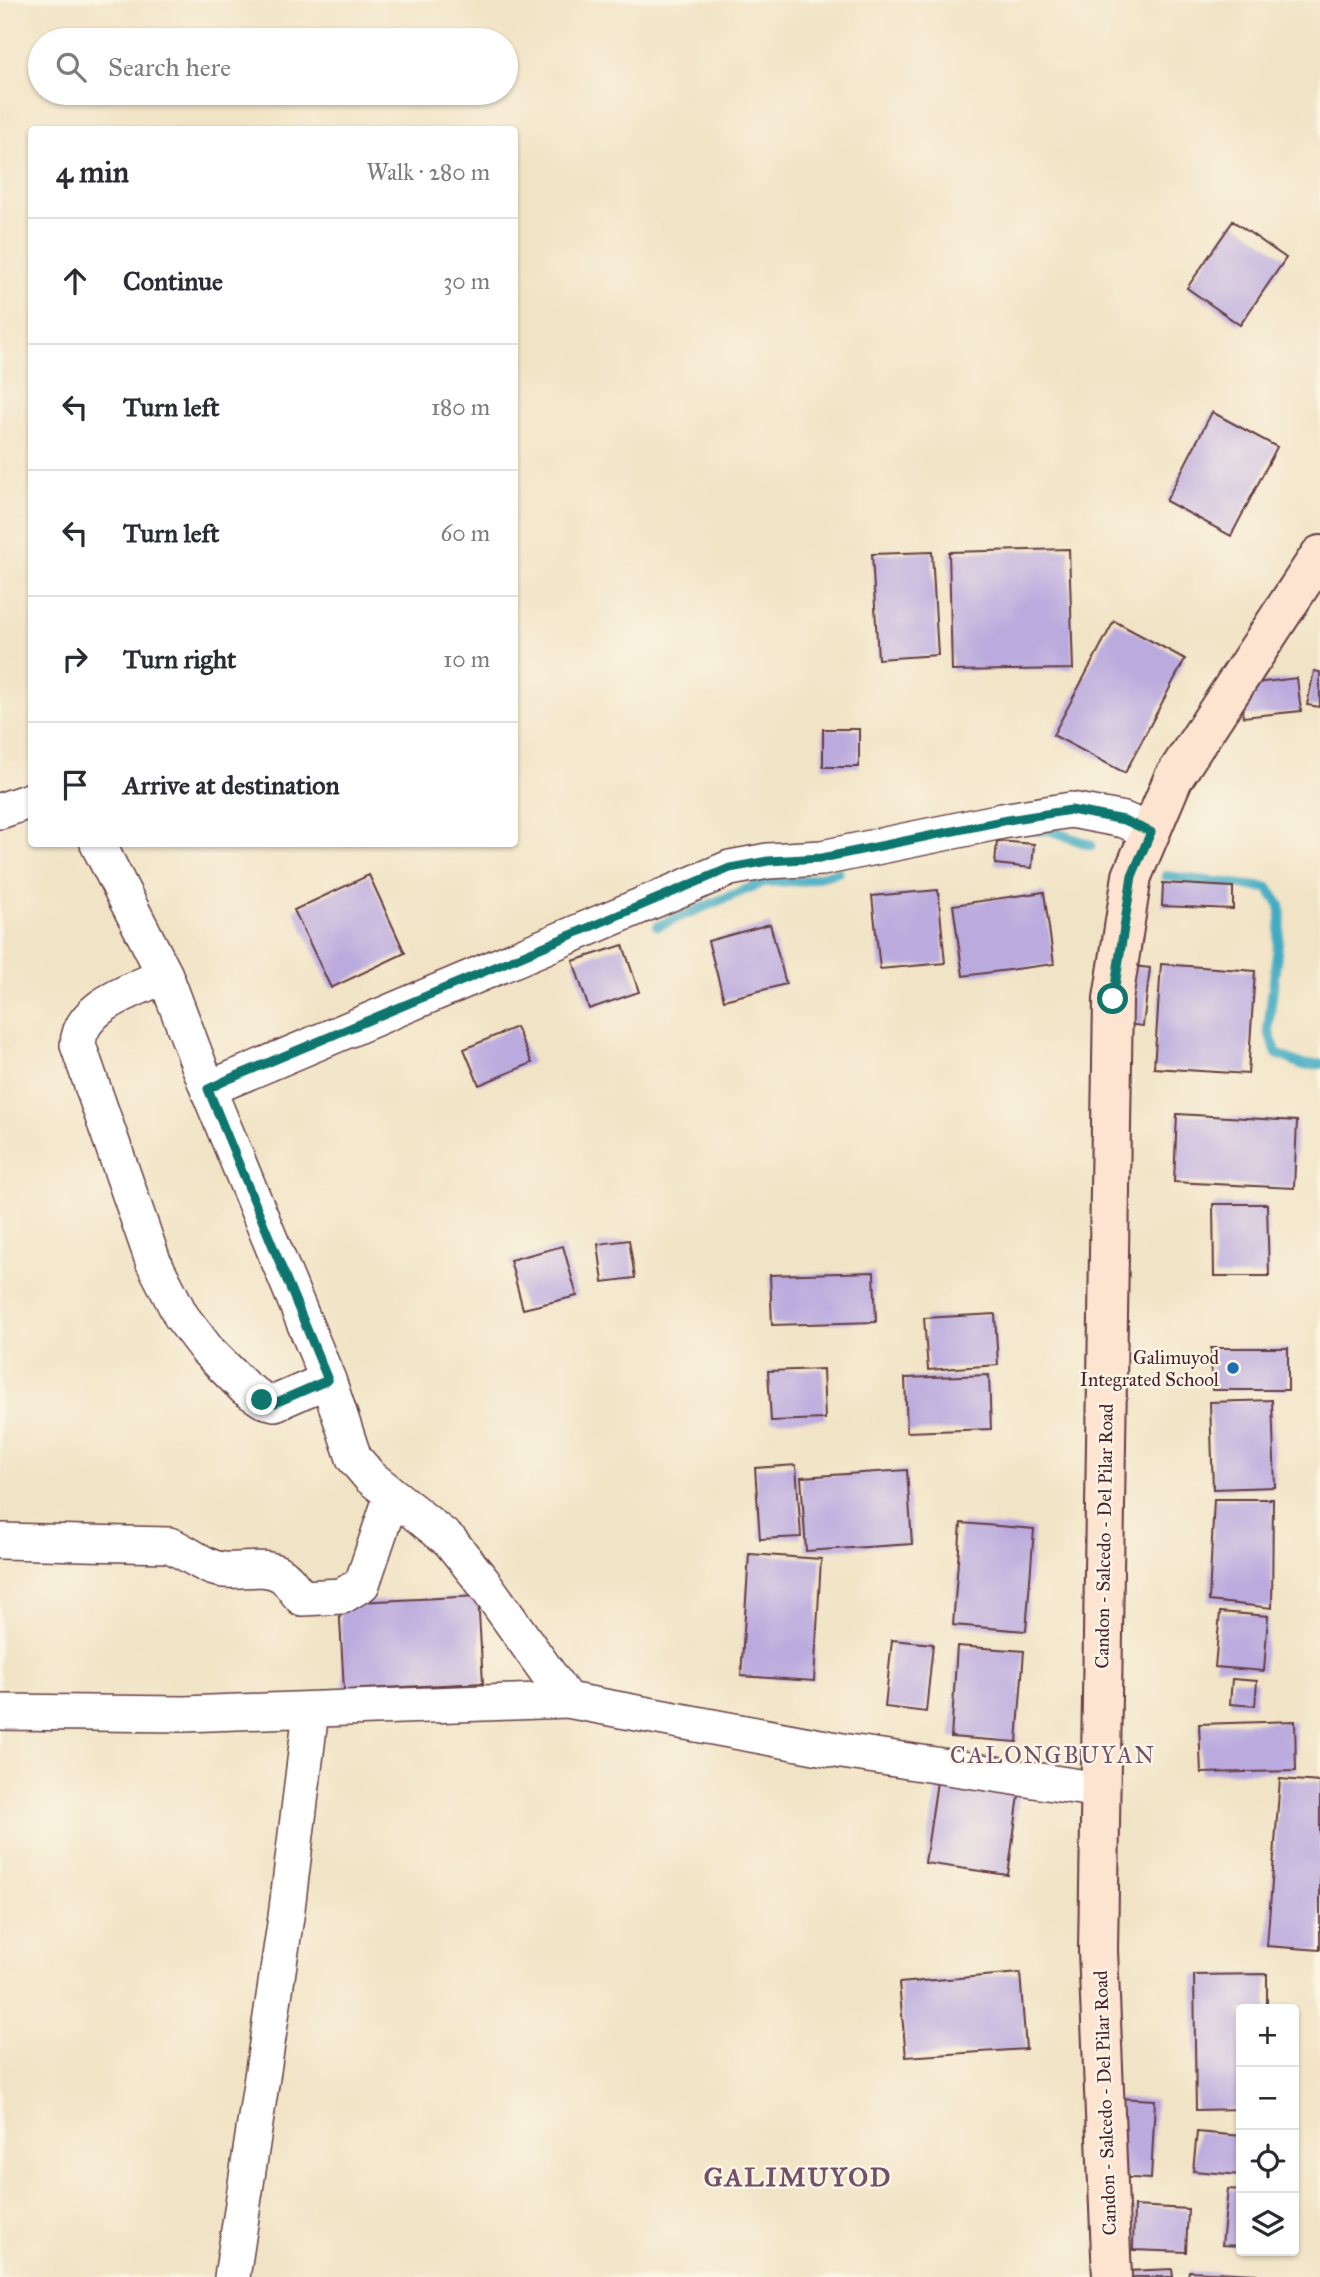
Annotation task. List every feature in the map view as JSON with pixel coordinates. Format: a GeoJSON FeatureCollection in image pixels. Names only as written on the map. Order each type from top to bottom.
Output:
{"type":"FeatureCollection","features":[{"type":"Feature","properties":{"kind":"main road","name":"Candon - Salcedo - Del Pilar Road"},"geometry":{"type":"LineString","coordinates":[[1111,2277],[1098,1951],[1113,999],[1132,876],[1173,779],[1320,555]]}},
{"type":"Feature","properties":{"kind":"street"},"geometry":{"type":"LineString","coordinates":[[0,811],[28,801]]}},
{"type":"Feature","properties":{"kind":"street"},"geometry":{"type":"LineString","coordinates":[[208,1089],[730,868],[768,861],[822,858],[1002,821],[1071,810],[1124,820],[1151,832]]}},
{"type":"Feature","properties":{"kind":"street"},"geometry":{"type":"LineString","coordinates":[[100,847],[165,975],[208,1089],[328,1380],[354,1458],[370,1477],[450,1541],[483,1582],[567,1700]]}},
{"type":"Feature","properties":{"kind":"street"},"geometry":{"type":"LineString","coordinates":[[165,975],[100,1007],[87,1017],[79,1030],[78,1045],[153,1261],[181,1316],[207,1350],[245,1388],[262,1400],[275,1403],[328,1380]]}},
{"type":"Feature","properties":{"kind":"street"},"geometry":{"type":"LineString","coordinates":[[0,1541],[169,1545],[191,1554],[210,1567],[224,1571],[267,1570],[282,1574],[302,1598],[342,1596],[362,1584],[393,1494]]}},
{"type":"Feature","properties":{"kind":"street"},"geometry":{"type":"LineString","coordinates":[[0,1712],[184,1714],[567,1700],[842,1751],[1100,1790]]}},
{"type":"Feature","properties":{"kind":"street"},"geometry":{"type":"LineString","coordinates":[[232,2277],[286,1917],[310,1711]]}},
{"type":"Feature","properties":{"kind":"building"},"geometry":{"type":"Polygon","coordinates":[[[1233,221],[1286,258],[1240,325],[1187,288],[1233,221]]]}},
{"type":"Feature","properties":{"kind":"building"},"geometry":{"type":"Polygon","coordinates":[[[1212,412],[1277,447],[1231,536],[1166,501],[1212,412]]]}},
{"type":"Feature","properties":{"kind":"building"},"geometry":{"type":"Polygon","coordinates":[[[1069,549],[1073,669],[952,671],[949,552],[1069,549]]]}},
{"type":"Feature","properties":{"kind":"building"},"geometry":{"type":"Polygon","coordinates":[[[932,552],[938,655],[878,659],[872,554],[932,552]]]}},
{"type":"Feature","properties":{"kind":"building"},"geometry":{"type":"Polygon","coordinates":[[[1114,621],[1185,659],[1125,773],[1053,735],[1114,621]]]}},
{"type":"Feature","properties":{"kind":"building"},"geometry":{"type":"Polygon","coordinates":[[[1314,671],[1320,672],[1320,707],[1307,705],[1314,671]]]}},
{"type":"Feature","properties":{"kind":"building"},"geometry":{"type":"Polygon","coordinates":[[[1297,678],[1301,711],[1243,717],[1239,685],[1297,678]]]}},
{"type":"Feature","properties":{"kind":"building"},"geometry":{"type":"Polygon","coordinates":[[[823,729],[859,729],[859,767],[823,767],[823,729]]]}},
{"type":"Feature","properties":{"kind":"building"},"geometry":{"type":"Polygon","coordinates":[[[997,841],[1034,844],[1032,868],[995,864],[997,841]]]}},
{"type":"Feature","properties":{"kind":"building"},"geometry":{"type":"Polygon","coordinates":[[[369,875],[405,953],[331,988],[294,910],[369,875]]]}},
{"type":"Feature","properties":{"kind":"building"},"geometry":{"type":"Polygon","coordinates":[[[1163,883],[1233,887],[1233,909],[1162,906],[1163,883]]]}},
{"type":"Feature","properties":{"kind":"building"},"geometry":{"type":"Polygon","coordinates":[[[938,890],[945,963],[880,969],[872,896],[938,890]]]}},
{"type":"Feature","properties":{"kind":"building"},"geometry":{"type":"Polygon","coordinates":[[[1044,892],[1054,964],[963,976],[953,905],[1044,892]]]}},
{"type":"Feature","properties":{"kind":"building"},"geometry":{"type":"Polygon","coordinates":[[[770,924],[786,984],[724,1000],[708,941],[770,924]]]}},
{"type":"Feature","properties":{"kind":"building"},"geometry":{"type":"Polygon","coordinates":[[[623,945],[639,992],[589,1009],[573,961],[623,945]]]}},
{"type":"Feature","properties":{"kind":"building"},"geometry":{"type":"Polygon","coordinates":[[[1161,964],[1255,971],[1248,1074],[1154,1068],[1161,964]]]}},
{"type":"Feature","properties":{"kind":"building"},"geometry":{"type":"Polygon","coordinates":[[[1123,965],[1150,968],[1143,1026],[1116,1023],[1123,965]]]}},
{"type":"Feature","properties":{"kind":"building"},"geometry":{"type":"Polygon","coordinates":[[[516,1027],[532,1063],[479,1085],[464,1049],[516,1027]]]}},
{"type":"Feature","properties":{"kind":"building"},"geometry":{"type":"Polygon","coordinates":[[[1177,1114],[1297,1121],[1294,1188],[1174,1182],[1177,1114]]]}},
{"type":"Feature","properties":{"kind":"building"},"geometry":{"type":"Polygon","coordinates":[[[1213,1204],[1267,1204],[1269,1276],[1214,1276],[1213,1204]]]}},
{"type":"Feature","properties":{"kind":"building"},"geometry":{"type":"Polygon","coordinates":[[[629,1240],[635,1278],[603,1282],[598,1244],[629,1240]]]}},
{"type":"Feature","properties":{"kind":"building"},"geometry":{"type":"Polygon","coordinates":[[[563,1246],[577,1296],[523,1309],[510,1260],[563,1246]]]}},
{"type":"Feature","properties":{"kind":"building"},"geometry":{"type":"Polygon","coordinates":[[[874,1272],[876,1322],[772,1325],[770,1275],[874,1272]]]}},
{"type":"Feature","properties":{"kind":"building"},"geometry":{"type":"Polygon","coordinates":[[[995,1314],[998,1365],[928,1370],[924,1318],[995,1314]]]}},
{"type":"Feature","properties":{"kind":"building"},"geometry":{"type":"Polygon","coordinates":[[[1211,1348],[1288,1348],[1288,1390],[1212,1390],[1211,1348]]]}},
{"type":"Feature","properties":{"kind":"building"},"geometry":{"type":"Polygon","coordinates":[[[823,1369],[825,1419],[771,1421],[768,1371],[823,1369]]]}},
{"type":"Feature","properties":{"kind":"building"},"geometry":{"type":"Polygon","coordinates":[[[989,1375],[991,1429],[907,1432],[905,1378],[989,1375]]]}},
{"type":"Feature","properties":{"kind":"building"},"geometry":{"type":"Polygon","coordinates":[[[1272,1400],[1275,1487],[1213,1489],[1210,1402],[1272,1400]]]}},
{"type":"Feature","properties":{"kind":"building"},"geometry":{"type":"Polygon","coordinates":[[[796,1465],[801,1537],[760,1539],[755,1468],[796,1465]]]}},
{"type":"Feature","properties":{"kind":"building"},"geometry":{"type":"Polygon","coordinates":[[[907,1470],[912,1544],[806,1551],[801,1477],[907,1470]]]}},
{"type":"Feature","properties":{"kind":"building"},"geometry":{"type":"Polygon","coordinates":[[[1214,1499],[1273,1499],[1272,1608],[1209,1601],[1214,1499]]]}},
{"type":"Feature","properties":{"kind":"building"},"geometry":{"type":"Polygon","coordinates":[[[961,1523],[1034,1529],[1026,1631],[953,1625],[961,1523]]]}},
{"type":"Feature","properties":{"kind":"building"},"geometry":{"type":"Polygon","coordinates":[[[749,1554],[821,1559],[814,1681],[741,1676],[749,1554]]]}},
{"type":"Feature","properties":{"kind":"building"},"geometry":{"type":"Polygon","coordinates":[[[478,1596],[483,1683],[344,1690],[339,1603],[478,1596]]]}},
{"type":"Feature","properties":{"kind":"building"},"geometry":{"type":"Polygon","coordinates":[[[1220,1612],[1268,1616],[1264,1671],[1215,1667],[1220,1612]]]}},
{"type":"Feature","properties":{"kind":"building"},"geometry":{"type":"Polygon","coordinates":[[[892,1640],[933,1644],[926,1712],[885,1707],[892,1640]]]}},
{"type":"Feature","properties":{"kind":"building"},"geometry":{"type":"Polygon","coordinates":[[[957,1646],[1024,1651],[1017,1742],[951,1737],[957,1646]]]}},
{"type":"Feature","properties":{"kind":"building"},"geometry":{"type":"Polygon","coordinates":[[[1232,1679],[1257,1681],[1255,1706],[1230,1704],[1232,1679]]]}},
{"type":"Feature","properties":{"kind":"building"},"geometry":{"type":"Polygon","coordinates":[[[1295,1721],[1296,1771],[1201,1773],[1199,1724],[1295,1721]]]}},
{"type":"Feature","properties":{"kind":"building"},"geometry":{"type":"Polygon","coordinates":[[[939,1768],[1021,1781],[1008,1875],[925,1863],[939,1768]]]}},
{"type":"Feature","properties":{"kind":"building"},"geometry":{"type":"Polygon","coordinates":[[[1280,1779],[1320,1782],[1320,1950],[1267,1946],[1280,1779]]]}},
{"type":"Feature","properties":{"kind":"building"},"geometry":{"type":"Polygon","coordinates":[[[1020,1973],[1026,2049],[906,2057],[899,1983],[1020,1973]]]}},
{"type":"Feature","properties":{"kind":"building"},"geometry":{"type":"Polygon","coordinates":[[[1267,1974],[1267,2004],[1236,2004],[1236,2109],[1196,2110],[1194,1975],[1267,1974]]]}},
{"type":"Feature","properties":{"kind":"building"},"geometry":{"type":"Polygon","coordinates":[[[1118,2098],[1155,2100],[1151,2179],[1113,2177],[1118,2098]]]}},
{"type":"Feature","properties":{"kind":"building"},"geometry":{"type":"Polygon","coordinates":[[[1197,2132],[1236,2136],[1236,2175],[1193,2171],[1197,2132]]]}},
{"type":"Feature","properties":{"kind":"building"},"geometry":{"type":"Polygon","coordinates":[[[1228,2189],[1236,2190],[1236,2246],[1222,2245],[1228,2189]]]}},
{"type":"Feature","properties":{"kind":"building"},"geometry":{"type":"Polygon","coordinates":[[[1134,2206],[1188,2209],[1186,2252],[1133,2250],[1134,2206]]]}},
{"type":"Feature","properties":{"kind":"building"},"geometry":{"type":"Polygon","coordinates":[[[1172,2269],[1173,2277],[1129,2277],[1128,2271],[1172,2269]]]}},
{"type":"Feature","properties":{"kind":"building"},"geometry":{"type":"Polygon","coordinates":[[[1189,2271],[1256,2274],[1255,2277],[1188,2277],[1189,2271]]]}},
{"type":"Feature","properties":{"kind":"waterway"},"geometry":{"type":"LineString","coordinates":[[1038,831],[1049,830],[1091,845]]}},
{"type":"Feature","properties":{"kind":"waterway"},"geometry":{"type":"LineString","coordinates":[[658,926],[764,882],[803,881],[838,872]]}},
{"type":"Feature","properties":{"kind":"waterway"},"geometry":{"type":"LineString","coordinates":[[1166,876],[1268,888],[1280,905],[1281,919],[1268,1030],[1277,1054],[1303,1065],[1320,1064]]}},
{"type":"Feature","properties":{"kind":"place","name":"Galimuyod Integrated School"},"geometry":{"type":"Point","coordinates":[1233,1368]}},
{"type":"Feature","properties":{"kind":"district","name":"CALONGBUYAN"},"geometry":{"type":"Point","coordinates":[1053,1755]}},
{"type":"Feature","properties":{"kind":"district","name":"GALIMUYOD"},"geometry":{"type":"Point","coordinates":[798,2177]}},
{"type":"Feature","properties":{"kind":"route"},"geometry":{"type":"LineString","coordinates":[[262,1400],[275,1403],[328,1380],[208,1089],[229,1079],[730,868],[768,861],[848,854],[1002,821],[1071,810],[1124,820],[1151,832],[1132,876],[1113,999]]}}]}
